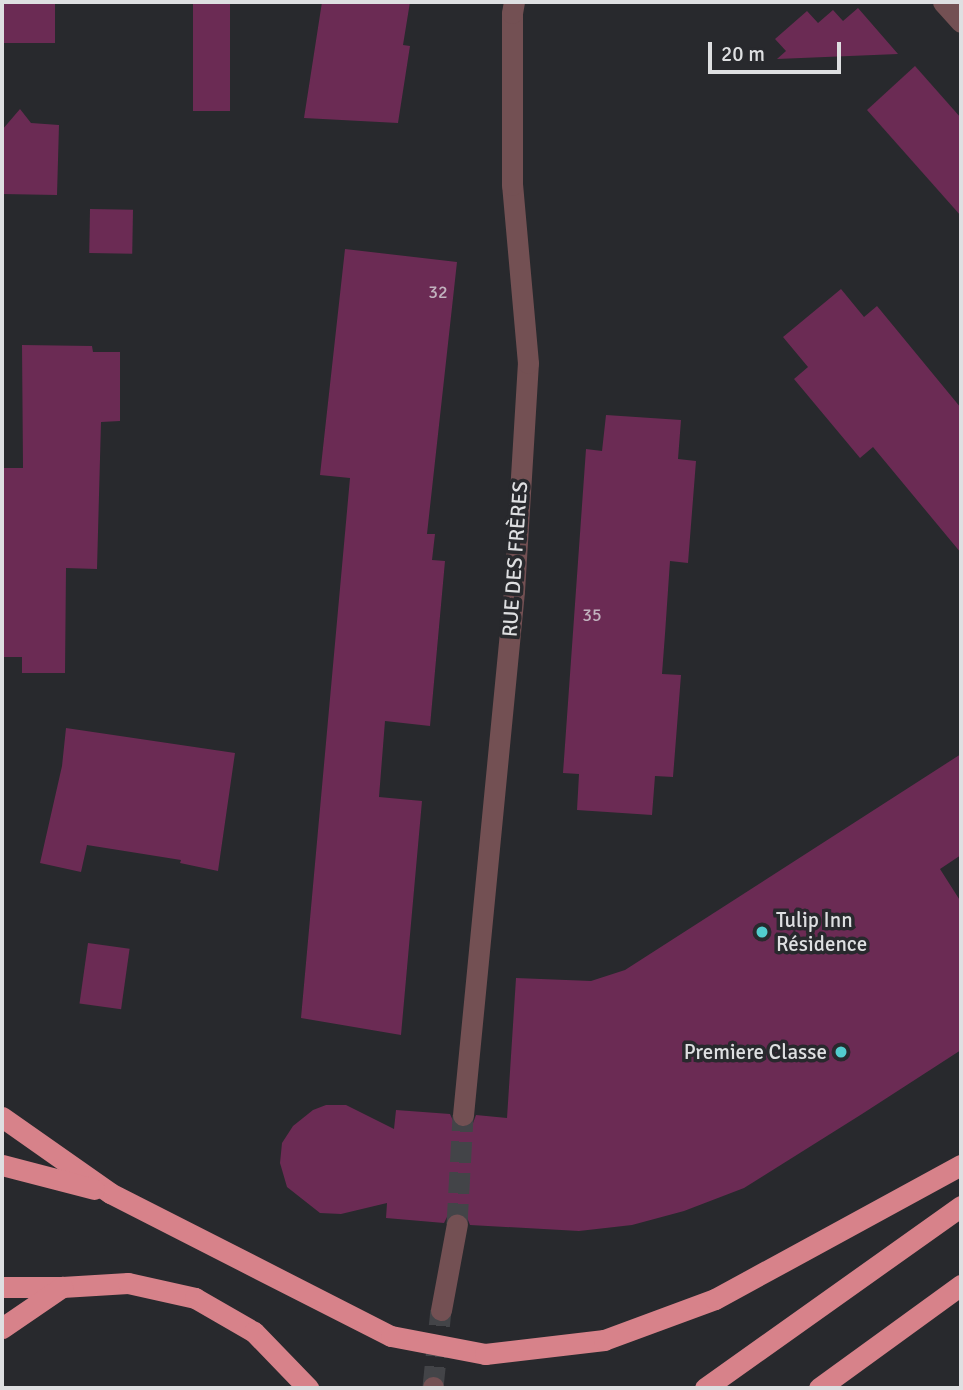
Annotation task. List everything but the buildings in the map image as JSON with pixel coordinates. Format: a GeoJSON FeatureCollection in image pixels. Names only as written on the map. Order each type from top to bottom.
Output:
{"type":"FeatureCollection","features":[{"type":"Feature","properties":{"kind":"highway"},"geometry":{"type":"LineString","coordinates":[[2,1117],[110,1193],[391,1336],[485,1354],[604,1340],[715,1298],[961,1165]]}},
{"type":"Feature","properties":{"kind":"highway"},"geometry":{"type":"LineString","coordinates":[[2,1165],[110,1193]]}},
{"type":"Feature","properties":{"kind":"highway"},"geometry":{"type":"LineString","coordinates":[[705,1388],[961,1206]]}},
{"type":"Feature","properties":{"kind":"highway"},"geometry":{"type":"LineString","coordinates":[[2,1287],[128,1283],[195,1298],[254,1332],[308,1388]]}},
{"type":"Feature","properties":{"kind":"highway"},"geometry":{"type":"LineString","coordinates":[[819,1388],[961,1285]]}},
{"type":"Feature","properties":{"kind":"highway"},"geometry":{"type":"LineString","coordinates":[[2,1328],[62,1287]]}},
{"type":"Feature","properties":{"kind":"street","name":"RUE DES FRÈRES"},"geometry":{"type":"LineString","coordinates":[[463,1115],[513,591],[528,363],[512,185],[514,2]]}},
{"type":"Feature","properties":{"kind":"street"},"geometry":{"type":"LineString","coordinates":[[943,2],[961,22]]}},
{"type":"Feature","properties":{"kind":"street"},"geometry":{"type":"LineString","coordinates":[[441,1310],[457,1224]]}},
{"type":"Feature","properties":{"kind":"tunnel"},"geometry":{"type":"LineString","coordinates":[[457,1224],[463,1115]]}},
{"type":"Feature","properties":{"kind":"tunnel"},"geometry":{"type":"LineString","coordinates":[[433,1387],[441,1310]]}},
{"type":"Feature","properties":{"kind":"place","name":"Tulip Inn Résidence"},"geometry":{"type":"Point","coordinates":[762,932]}},
{"type":"Feature","properties":{"kind":"place","name":"Premiere Classe"},"geometry":{"type":"Point","coordinates":[841,1052]}}]}
